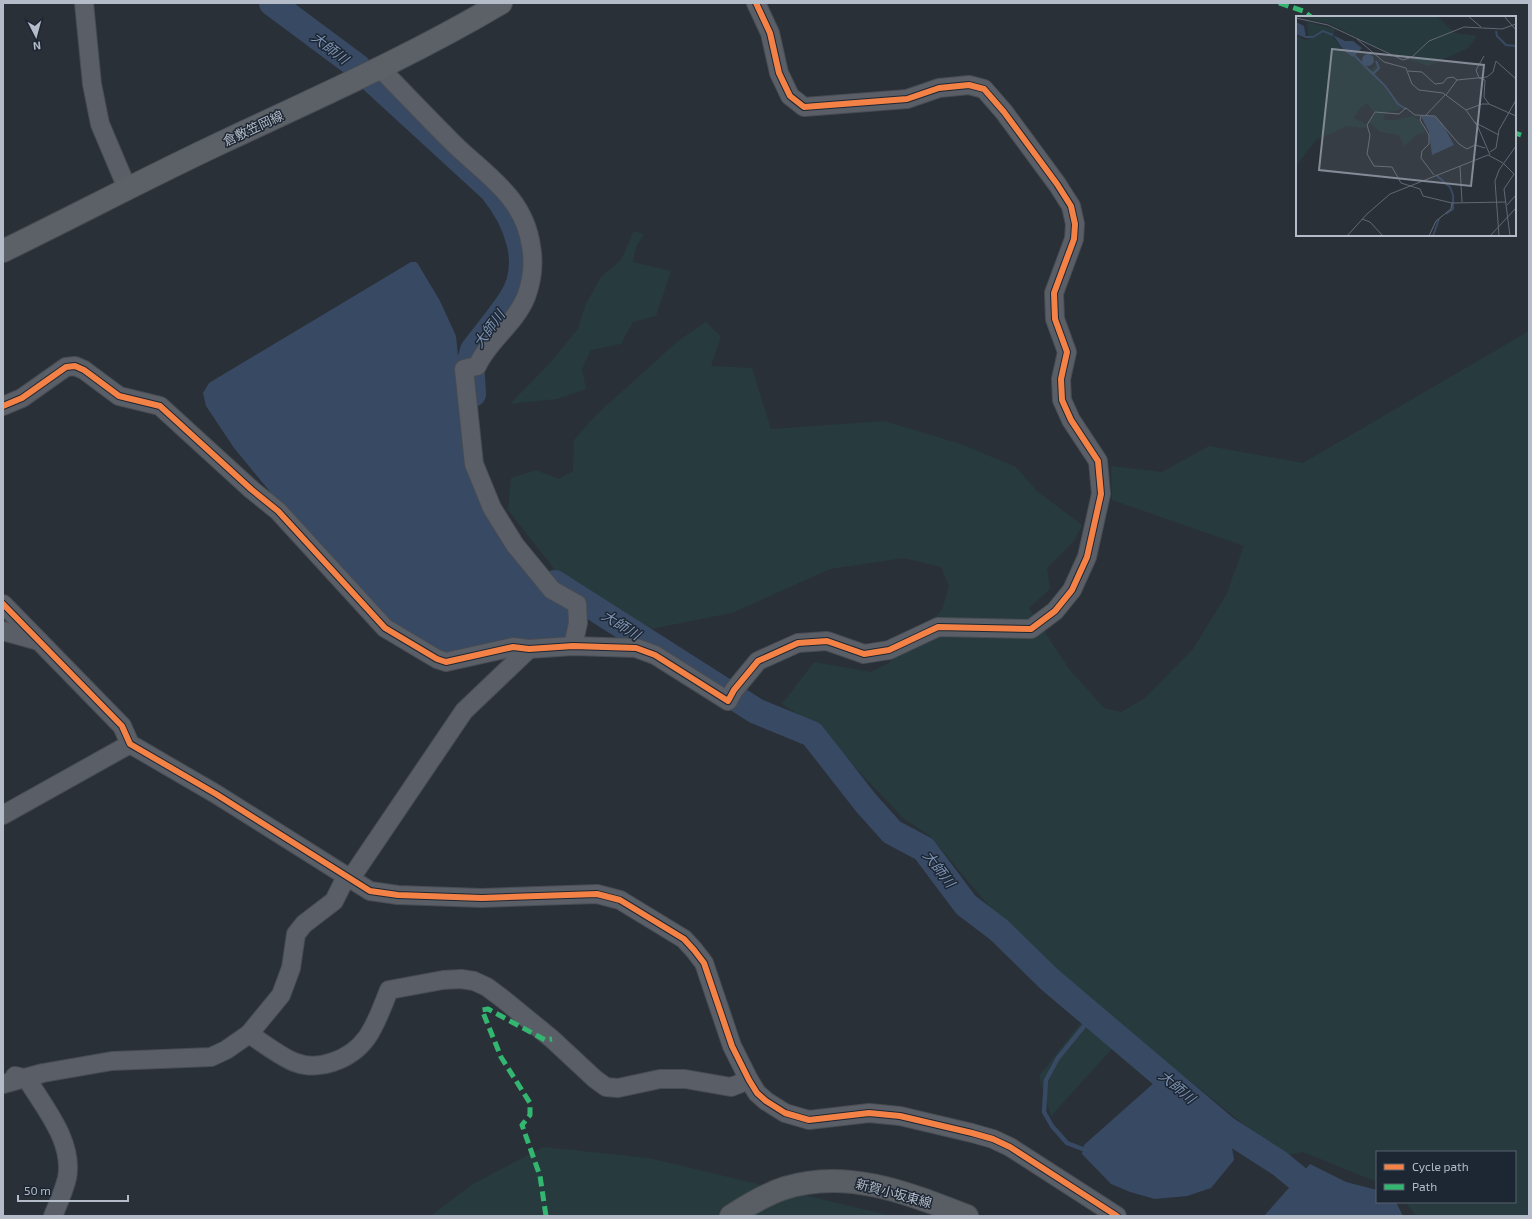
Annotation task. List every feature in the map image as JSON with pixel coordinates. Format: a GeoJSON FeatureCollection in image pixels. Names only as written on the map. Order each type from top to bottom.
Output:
{"type":"FeatureCollection","features":[{"type":"Feature","properties":{"kind":"main road","name":"倉敷笠岡線"},"geometry":{"type":"LineString","coordinates":[[3,251],[127,188],[372,73],[501,3]]}},
{"type":"Feature","properties":{"kind":"main road","name":"新賀小坂東線"},"geometry":{"type":"LineString","coordinates":[[731,1216],[755,1201],[785,1188],[812,1182],[841,1180],[872,1185],[905,1194],[967,1216]]}},
{"type":"Feature","properties":{"kind":"street"},"geometry":{"type":"LineString","coordinates":[[84,3],[92,84],[100,124],[127,188]]}},
{"type":"Feature","properties":{"kind":"street"},"geometry":{"type":"LineString","coordinates":[[3,406],[22,398],[66,368],[75,366],[84,370],[119,396],[160,406],[252,490],[278,511],[385,628],[436,659],[446,662],[513,647],[529,648],[573,646],[636,648],[655,655],[728,702],[731,695],[758,661],[798,643],[827,641],[864,654],[889,650],[938,626],[1031,629],[1055,612],[1072,590],[1087,557],[1101,494],[1098,461],[1071,420],[1062,400],[1061,379],[1067,352],[1055,319],[1054,293],[1074,239],[1075,224],[1071,206],[1057,184],[1004,112],[984,89],[969,85],[939,88],[907,99],[804,107],[790,96],[779,73],[770,33],[756,3]]}},
{"type":"Feature","properties":{"kind":"street"},"geometry":{"type":"LineString","coordinates":[[372,73],[454,144],[504,190],[517,204],[525,222],[533,257],[531,276],[526,296],[513,319],[470,368],[464,369],[468,412],[474,464],[492,508],[515,545],[552,590],[577,604],[578,624],[573,646]]}},
{"type":"Feature","properties":{"kind":"street"},"geometry":{"type":"LineString","coordinates":[[3,604],[122,726],[130,744],[216,794],[349,876],[370,891],[398,895],[482,898],[598,894],[620,900],[684,939],[704,963],[732,1046],[758,1093],[766,1101],[785,1113],[809,1120],[869,1113],[900,1116],[993,1139],[1010,1147],[1117,1216]]}},
{"type":"Feature","properties":{"kind":"street"},"geometry":{"type":"LineString","coordinates":[[3,631],[40,641]]}},
{"type":"Feature","properties":{"kind":"street"},"geometry":{"type":"LineString","coordinates":[[3,1084],[43,1074],[112,1061],[211,1057],[226,1050],[249,1034],[281,995],[292,968],[296,934],[304,924],[334,901],[349,876],[464,711],[529,648]]}},
{"type":"Feature","properties":{"kind":"street"},"geometry":{"type":"LineString","coordinates":[[3,815],[130,744]]}},
{"type":"Feature","properties":{"kind":"street"},"geometry":{"type":"LineString","coordinates":[[249,1034],[296,1063],[312,1066],[327,1064],[343,1059],[356,1050],[366,1040],[374,1026],[389,990],[461,979],[474,981],[487,987],[552,1039],[595,1079],[606,1087],[618,1088],[660,1079],[685,1079],[731,1087],[750,1080]]}},
{"type":"Feature","properties":{"kind":"street"},"geometry":{"type":"LineString","coordinates":[[3,1073],[27,1079],[52,1117],[62,1141],[66,1158],[67,1177],[61,1198],[53,1216]]}},
{"type":"Feature","properties":{"kind":"green space"},"geometry":{"type":"Polygon","coordinates":[[[634,231],[644,234],[636,247],[633,262],[671,271],[656,316],[633,322],[621,344],[591,350],[582,369],[586,389],[557,399],[510,404],[549,364],[578,329],[585,306],[601,277],[621,260],[634,231]]]}},
{"type":"Feature","properties":{"kind":"green space"},"geometry":{"type":"Polygon","coordinates":[[[706,322],[721,337],[711,366],[752,368],[771,429],[884,421],[961,444],[1016,467],[1037,491],[1082,525],[1074,541],[1047,568],[1050,589],[1029,608],[1069,669],[1104,708],[1121,712],[1145,698],[1193,649],[1226,595],[1244,546],[1112,500],[1111,466],[1162,472],[1209,446],[1303,463],[1529,331],[1529,1216],[1416,1216],[1406,1203],[1516,1203],[1516,1151],[1376,1151],[1376,1182],[1303,1152],[1283,1156],[1128,1031],[1051,1116],[1039,1076],[1094,1006],[1004,924],[930,836],[903,818],[816,726],[782,704],[814,662],[871,672],[889,663],[942,610],[949,586],[941,567],[904,558],[830,569],[732,613],[646,630],[563,580],[508,510],[511,478],[536,470],[559,479],[573,471],[574,440],[596,415],[678,341],[706,322]]]}},
{"type":"Feature","properties":{"kind":"green space"},"geometry":{"type":"Polygon","coordinates":[[[543,1147],[649,1158],[892,1216],[430,1216],[473,1184],[543,1147]]]}},
{"type":"Feature","properties":{"kind":"water"},"geometry":{"type":"Polygon","coordinates":[[[411,262],[416,262],[418,264],[440,301],[456,336],[469,462],[477,488],[571,609],[570,641],[447,657],[393,629],[285,510],[234,448],[206,406],[203,393],[209,383],[411,262]]]}},
{"type":"Feature","properties":{"kind":"water"},"geometry":{"type":"Polygon","coordinates":[[[1155,1082],[1159,1082],[1232,1147],[1234,1160],[1211,1188],[1187,1196],[1155,1199],[1130,1192],[1111,1184],[1082,1154],[1084,1145],[1155,1082]]]}},
{"type":"Feature","properties":{"kind":"water"},"geometry":{"type":"Polygon","coordinates":[[[1310,1164],[1346,1182],[1376,1190],[1376,1203],[1396,1203],[1403,1216],[1264,1216],[1310,1164]]]}},
{"type":"Feature","properties":{"kind":"waterway","name":"大師川"},"geometry":{"type":"LineString","coordinates":[[272,3],[358,67],[492,190],[508,214],[515,228],[519,242],[522,256],[522,270],[512,298],[473,350],[471,358],[473,394]]}},
{"type":"Feature","properties":{"kind":"waterway","name":"大師川"},"geometry":{"type":"LineString","coordinates":[[555,583],[756,711],[812,734],[866,803],[892,832],[924,849],[966,905],[999,930],[1049,979],[1226,1129],[1279,1163],[1311,1189]]}},
{"type":"Feature","properties":{"kind":"waterway"},"geometry":{"type":"LineString","coordinates":[[1088,1151],[1067,1143],[1052,1126],[1044,1112],[1046,1080],[1058,1058],[1093,1015]]}},
{"type":"Feature","properties":{"kind":"marked path"},"geometry":{"type":"LineString","coordinates":[[1279,3],[1303,11],[1310,16]]}},
{"type":"Feature","properties":{"kind":"marked path"},"geometry":{"type":"LineString","coordinates":[[1516,133],[1521,135]]}},
{"type":"Feature","properties":{"kind":"marked path"},"geometry":{"type":"LineString","coordinates":[[546,1216],[540,1176],[522,1125],[530,1115],[530,1103],[501,1057],[482,1010],[488,1009],[545,1040],[552,1039]]}},
{"type":"Feature","properties":{"kind":"cycle path"},"geometry":{"type":"LineString","coordinates":[[3,406],[22,398],[66,367],[75,366],[84,370],[119,396],[160,406],[252,490],[278,511],[385,628],[437,659],[446,662],[513,647],[529,649],[573,646],[636,648],[655,655],[728,701],[734,690],[758,661],[798,643],[827,641],[864,654],[889,650],[938,627],[1031,629],[1055,611],[1072,590],[1087,557],[1101,494],[1098,461],[1071,420],[1062,400],[1061,379],[1067,352],[1055,319],[1054,293],[1074,239],[1075,224],[1071,206],[1057,184],[1004,112],[984,89],[969,85],[939,88],[907,99],[804,107],[790,96],[779,73],[770,33],[756,3]]}},
{"type":"Feature","properties":{"kind":"cycle path"},"geometry":{"type":"LineString","coordinates":[[3,604],[122,726],[130,744],[216,794],[370,891],[398,895],[482,898],[597,894],[620,900],[684,939],[704,963],[732,1046],[757,1093],[766,1101],[785,1113],[809,1120],[869,1113],[900,1116],[993,1139],[1010,1147],[1117,1216]]}}]}
